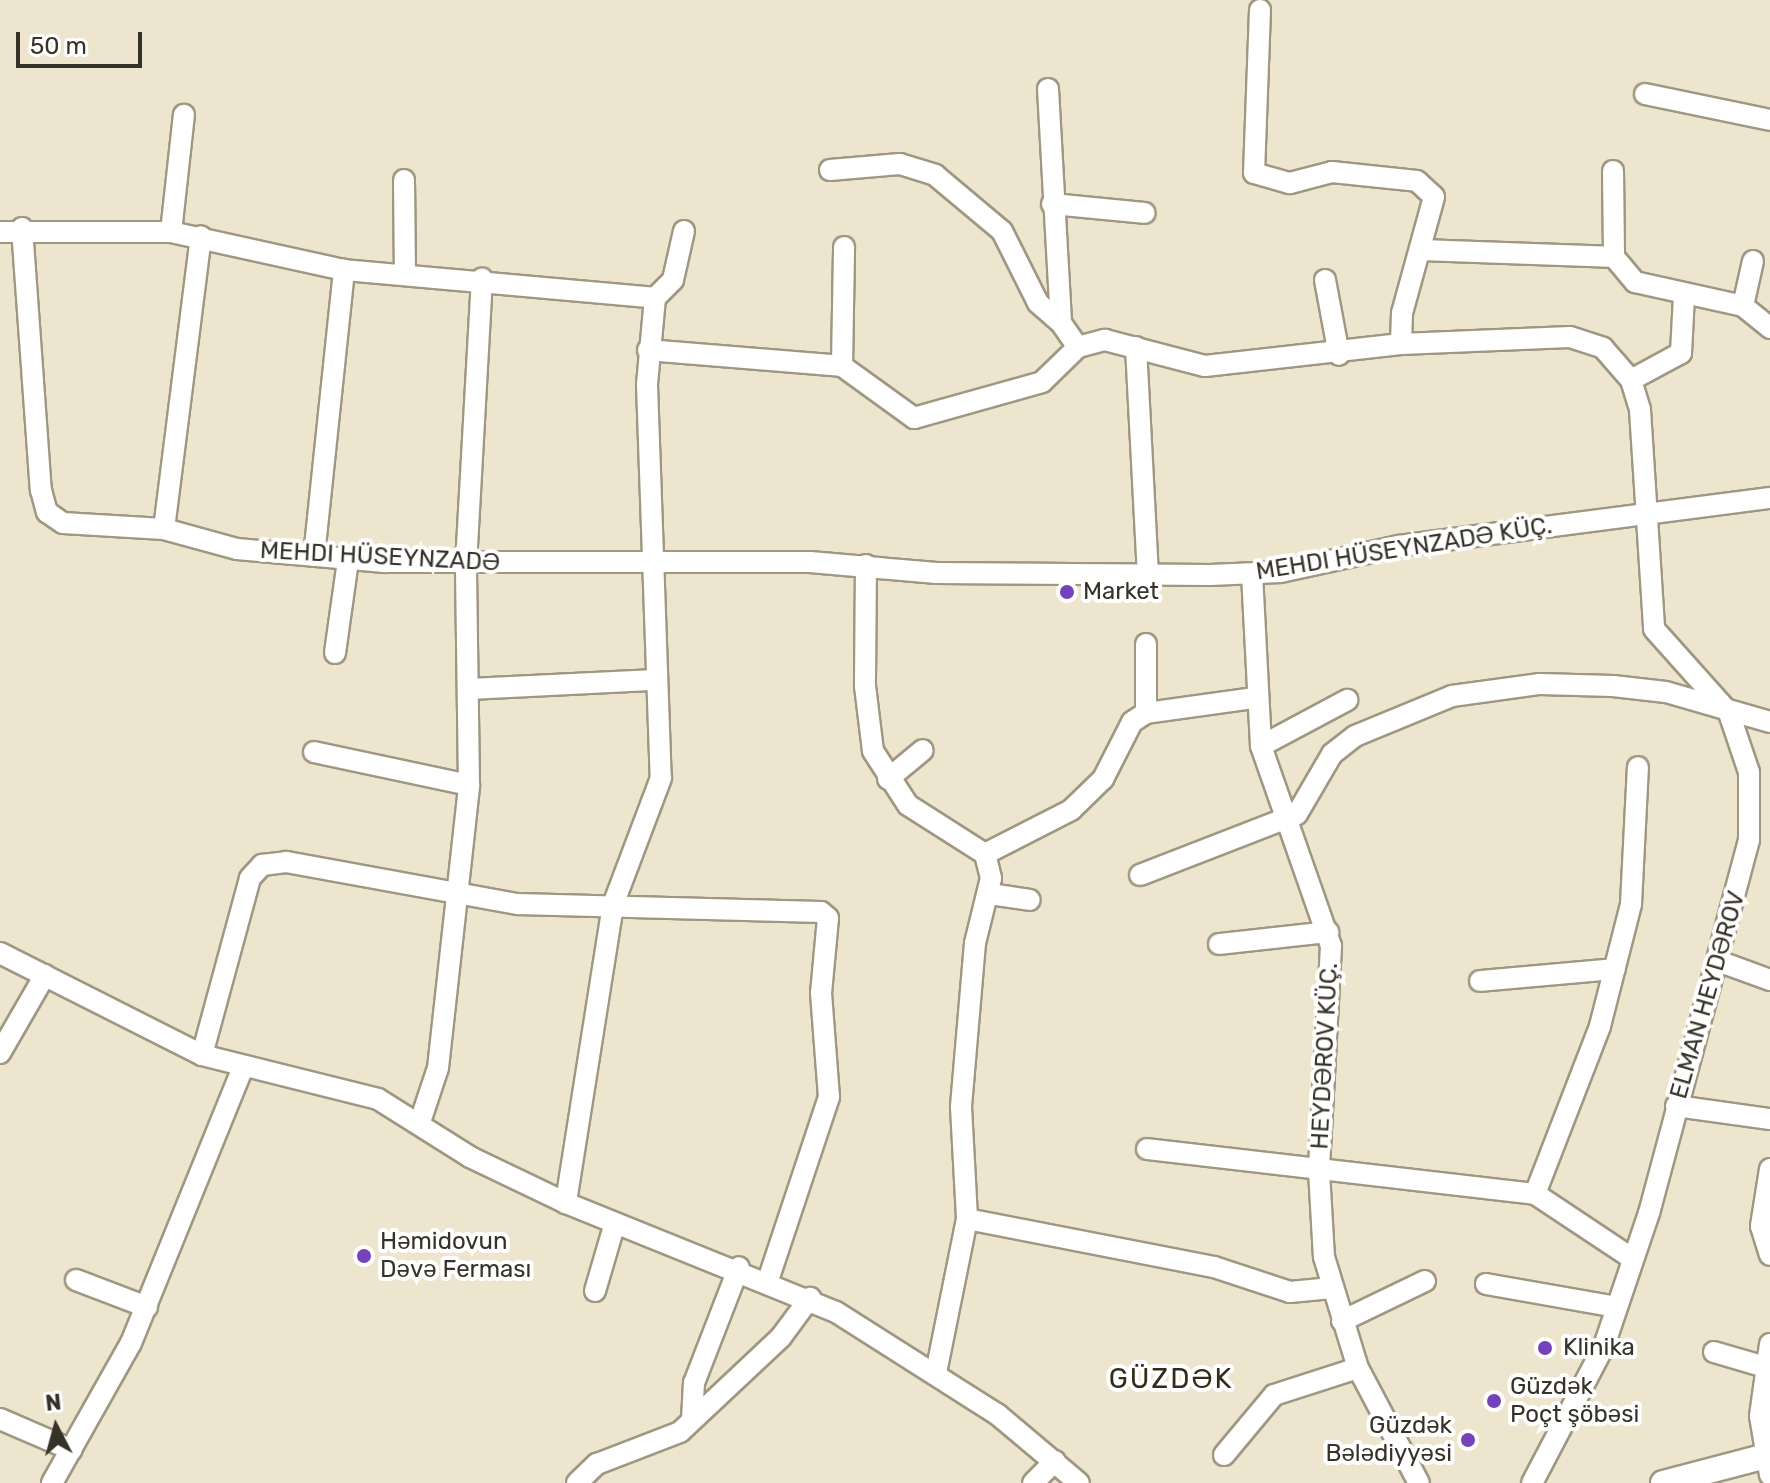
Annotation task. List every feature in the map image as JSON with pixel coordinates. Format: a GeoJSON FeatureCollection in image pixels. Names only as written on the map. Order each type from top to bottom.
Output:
{"type":"FeatureCollection","features":[{"type":"Feature","properties":{"kind":"street"},"geometry":{"type":"LineString","coordinates":[[1260,10],[1254,173],[1290,183],[1332,172],[1417,181],[1434,197],[1424,250],[1402,313],[1401,344]]}},
{"type":"Feature","properties":{"kind":"street"},"geometry":{"type":"LineString","coordinates":[[1048,89],[1061,323]]}},
{"type":"Feature","properties":{"kind":"street"},"geometry":{"type":"LineString","coordinates":[[1645,94],[1770,120]]}},
{"type":"Feature","properties":{"kind":"street"},"geometry":{"type":"LineString","coordinates":[[171,232],[184,115]]}},
{"type":"Feature","properties":{"kind":"street"},"geometry":{"type":"LineString","coordinates":[[830,170],[900,164],[935,175],[1002,231],[1038,303],[1061,323],[1078,347]]}},
{"type":"Feature","properties":{"kind":"street"},"geometry":{"type":"LineString","coordinates":[[1613,171],[1614,257],[1635,282],[1743,306],[1770,328]]}},
{"type":"Feature","properties":{"kind":"street"},"geometry":{"type":"LineString","coordinates":[[404,180],[405,273]]}},
{"type":"Feature","properties":{"kind":"street"},"geometry":{"type":"LineString","coordinates":[[1052,204],[1145,213]]}},
{"type":"Feature","properties":{"kind":"street"},"geometry":{"type":"LineString","coordinates":[[0,232],[22,228],[171,232],[201,236],[344,270],[482,278],[655,298]]}},
{"type":"Feature","properties":{"kind":"street","name":"MEHDI HÜSEYNZADƏ"},"geometry":{"type":"LineString","coordinates":[[22,228],[41,490],[47,512],[63,523],[164,529],[237,549],[348,560],[466,564],[652,564]]}},
{"type":"Feature","properties":{"kind":"street"},"geometry":{"type":"LineString","coordinates":[[566,1203],[613,905],[659,791],[648,350],[655,298],[673,280],[684,231]]}},
{"type":"Feature","properties":{"kind":"street"},"geometry":{"type":"LineString","coordinates":[[164,529],[201,236]]}},
{"type":"Feature","properties":{"kind":"street"},"geometry":{"type":"LineString","coordinates":[[842,366],[844,247]]}},
{"type":"Feature","properties":{"kind":"street"},"geometry":{"type":"LineString","coordinates":[[1424,250],[1614,257]]}},
{"type":"Feature","properties":{"kind":"street"},"geometry":{"type":"LineString","coordinates":[[1743,306],[1753,261]]}},
{"type":"Feature","properties":{"kind":"street"},"geometry":{"type":"LineString","coordinates":[[314,556],[344,270]]}},
{"type":"Feature","properties":{"kind":"street"},"geometry":{"type":"LineString","coordinates":[[420,1122],[438,1068],[469,785],[466,564],[482,278]]}},
{"type":"Feature","properties":{"kind":"street"},"geometry":{"type":"LineString","coordinates":[[1325,280],[1339,355]]}},
{"type":"Feature","properties":{"kind":"street"},"geometry":{"type":"LineString","coordinates":[[648,350],[842,366],[914,418],[1042,382],[1078,347],[1105,340],[1205,366],[1339,355],[1401,344],[1578,338],[1603,348],[1631,380],[1681,353],[1684,295]]}},
{"type":"Feature","properties":{"kind":"street"},"geometry":{"type":"LineString","coordinates":[[1136,347],[1148,575]]}},
{"type":"Feature","properties":{"kind":"street","name":"ELMAN HEYDƏROV"},"geometry":{"type":"LineString","coordinates":[[1532,1483],[1540,1457],[1599,1360],[1633,1259],[1718,961],[1753,803],[1729,713],[1654,629],[1647,513],[1631,380]]}},
{"type":"Feature","properties":{"kind":"street","name":"MEHDI HÜSEYNZADƏ KÜÇ."},"geometry":{"type":"LineString","coordinates":[[652,564],[866,565],[1148,575],[1252,574],[1399,546],[1770,498]]}},
{"type":"Feature","properties":{"kind":"street"},"geometry":{"type":"LineString","coordinates":[[335,653],[348,560]]}},
{"type":"Feature","properties":{"kind":"street"},"geometry":{"type":"LineString","coordinates":[[866,565],[868,730],[888,779],[920,816],[985,854]]}},
{"type":"Feature","properties":{"kind":"street","name":"HEYDƏROV KÜÇ."},"geometry":{"type":"LineString","coordinates":[[1252,574],[1254,698],[1261,746],[1282,822],[1328,932],[1319,1171],[1332,1288],[1358,1368],[1419,1483]]}},
{"type":"Feature","properties":{"kind":"street"},"geometry":{"type":"LineString","coordinates":[[1146,644],[1146,713]]}},
{"type":"Feature","properties":{"kind":"street"},"geometry":{"type":"LineString","coordinates":[[469,689],[656,680]]}},
{"type":"Feature","properties":{"kind":"street"},"geometry":{"type":"LineString","coordinates":[[1140,875],[1297,814],[1332,754],[1355,736],[1452,696],[1540,684],[1613,686],[1666,692],[1729,713],[1770,722]]}},
{"type":"Feature","properties":{"kind":"street"},"geometry":{"type":"LineString","coordinates":[[985,854],[1071,810],[1103,779],[1132,722],[1146,713],[1254,698]]}},
{"type":"Feature","properties":{"kind":"street"},"geometry":{"type":"LineString","coordinates":[[1261,746],[1347,700]]}},
{"type":"Feature","properties":{"kind":"street"},"geometry":{"type":"LineString","coordinates":[[888,779],[923,750]]}},
{"type":"Feature","properties":{"kind":"street"},"geometry":{"type":"LineString","coordinates":[[314,752],[469,785]]}},
{"type":"Feature","properties":{"kind":"street"},"geometry":{"type":"LineString","coordinates":[[1535,1194],[1614,969],[1631,904],[1638,767]]}},
{"type":"Feature","properties":{"kind":"street"},"geometry":{"type":"LineString","coordinates":[[936,1373],[967,1219],[962,1092],[975,943],[990,894],[985,854]]}},
{"type":"Feature","properties":{"kind":"street"},"geometry":{"type":"LineString","coordinates":[[202,1055],[247,886],[262,865],[286,862],[458,895],[828,918],[821,993],[829,1097],[768,1280]]}},
{"type":"Feature","properties":{"kind":"street"},"geometry":{"type":"LineString","coordinates":[[990,894],[1030,900]]}},
{"type":"Feature","properties":{"kind":"street"},"geometry":{"type":"LineString","coordinates":[[1219,944],[1328,932]]}},
{"type":"Feature","properties":{"kind":"street"},"geometry":{"type":"LineString","coordinates":[[0,953],[202,1055],[242,1070],[378,1099],[420,1122],[470,1157],[614,1226],[739,1267],[810,1298],[936,1373],[1055,1461],[1079,1483]]}},
{"type":"Feature","properties":{"kind":"street"},"geometry":{"type":"LineString","coordinates":[[1718,961],[1770,980]]}},
{"type":"Feature","properties":{"kind":"street"},"geometry":{"type":"LineString","coordinates":[[1480,981],[1614,969]]}},
{"type":"Feature","properties":{"kind":"street"},"geometry":{"type":"LineString","coordinates":[[0,1053],[45,975]]}},
{"type":"Feature","properties":{"kind":"street"},"geometry":{"type":"LineString","coordinates":[[52,1483],[147,1307],[242,1070]]}},
{"type":"Feature","properties":{"kind":"street"},"geometry":{"type":"LineString","coordinates":[[1676,1106],[1770,1119]]}},
{"type":"Feature","properties":{"kind":"street"},"geometry":{"type":"LineString","coordinates":[[1147,1149],[1535,1194],[1633,1259]]}},
{"type":"Feature","properties":{"kind":"street"},"geometry":{"type":"LineString","coordinates":[[1770,1169],[1761,1226],[1770,1255]]}},
{"type":"Feature","properties":{"kind":"street"},"geometry":{"type":"LineString","coordinates":[[967,1219],[1214,1267],[1290,1292],[1332,1288]]}},
{"type":"Feature","properties":{"kind":"street"},"geometry":{"type":"LineString","coordinates":[[595,1291],[614,1226]]}},
{"type":"Feature","properties":{"kind":"street"},"geometry":{"type":"LineString","coordinates":[[692,1420],[694,1383],[739,1267]]}},
{"type":"Feature","properties":{"kind":"street"},"geometry":{"type":"LineString","coordinates":[[76,1280],[147,1307]]}},
{"type":"Feature","properties":{"kind":"street"},"geometry":{"type":"LineString","coordinates":[[1342,1321],[1425,1281]]}},
{"type":"Feature","properties":{"kind":"street"},"geometry":{"type":"LineString","coordinates":[[1486,1284],[1616,1307]]}},
{"type":"Feature","properties":{"kind":"street"},"geometry":{"type":"LineString","coordinates":[[577,1483],[597,1464],[658,1445],[692,1420],[781,1337],[810,1298]]}},
{"type":"Feature","properties":{"kind":"street"},"geometry":{"type":"LineString","coordinates":[[1663,1483],[1769,1462],[1760,1416],[1770,1344]]}},
{"type":"Feature","properties":{"kind":"street"},"geometry":{"type":"LineString","coordinates":[[1714,1352],[1765,1367]]}},
{"type":"Feature","properties":{"kind":"street"},"geometry":{"type":"LineString","coordinates":[[1224,1455],[1274,1395],[1358,1368]]}},
{"type":"Feature","properties":{"kind":"street"},"geometry":{"type":"LineString","coordinates":[[0,1419],[72,1450]]}},
{"type":"Feature","properties":{"kind":"street"},"geometry":{"type":"LineString","coordinates":[[1033,1483],[1055,1461]]}},
{"type":"Feature","properties":{"kind":"place","name":"Market"},"geometry":{"type":"Point","coordinates":[1067,592]}},
{"type":"Feature","properties":{"kind":"place","name":"Həmidovun Dəvə Ferması"},"geometry":{"type":"Point","coordinates":[364,1256]}},
{"type":"Feature","properties":{"kind":"place","name":"Klinika"},"geometry":{"type":"Point","coordinates":[1545,1348]}},
{"type":"Feature","properties":{"kind":"place","name":"Güzdək Poçt şöbəsi"},"geometry":{"type":"Point","coordinates":[1494,1401]}},
{"type":"Feature","properties":{"kind":"place","name":"Güzdək Bələdiyyəsi"},"geometry":{"type":"Point","coordinates":[1468,1440]}},
{"type":"Feature","properties":{"kind":"district","name":"GÜZDƏK"},"geometry":{"type":"Point","coordinates":[1171,1379]}}]}
